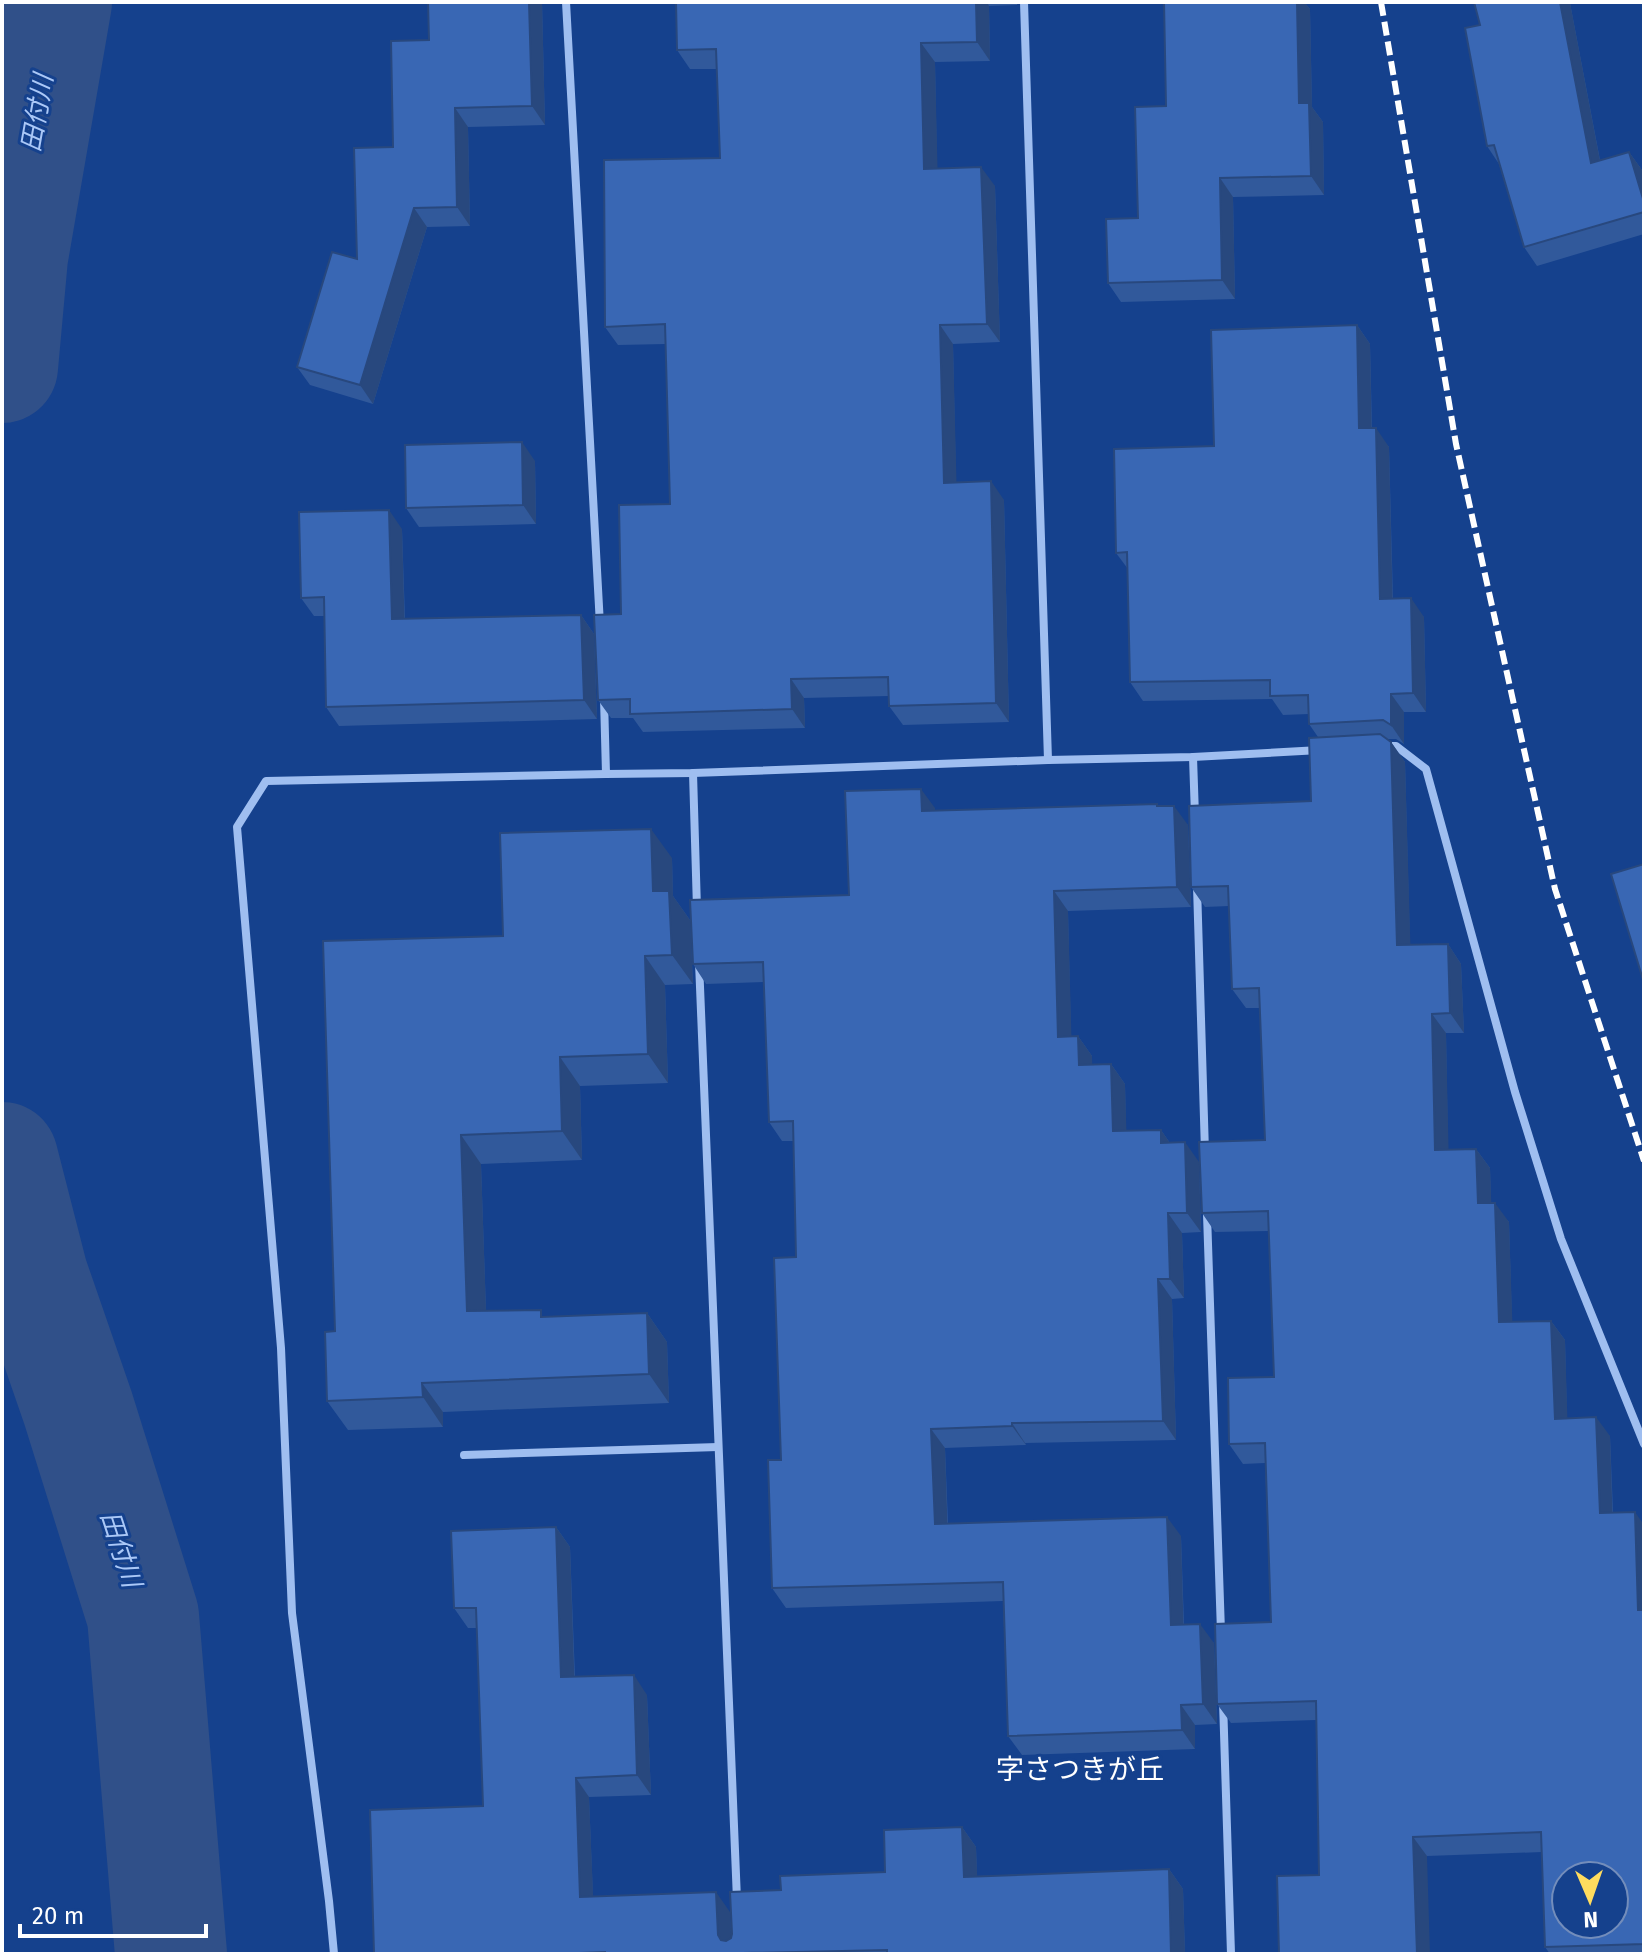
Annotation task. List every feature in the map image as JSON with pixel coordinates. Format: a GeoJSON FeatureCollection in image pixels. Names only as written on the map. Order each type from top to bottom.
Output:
{"type":"FeatureCollection","features":[{"type":"Feature","properties":{"kind":"street"},"geometry":{"type":"LineString","coordinates":[[566,2],[601,642]]}},
{"type":"Feature","properties":{"kind":"street"},"geometry":{"type":"LineString","coordinates":[[1024,2],[1048,760]]}},
{"type":"Feature","properties":{"kind":"street"},"geometry":{"type":"LineString","coordinates":[[603,687],[606,774]]}},
{"type":"Feature","properties":{"kind":"street"},"geometry":{"type":"LineString","coordinates":[[1380,747],[1396,746],[1426,769],[1515,1092],[1561,1239],[1644,1444]]}},
{"type":"Feature","properties":{"kind":"street"},"geometry":{"type":"LineString","coordinates":[[334,1954],[292,1613],[281,1348],[237,827],[266,781],[693,773],[1193,757],[1334,749]]}},
{"type":"Feature","properties":{"kind":"street"},"geometry":{"type":"LineString","coordinates":[[1193,757],[1195,821]]}},
{"type":"Feature","properties":{"kind":"street"},"geometry":{"type":"LineString","coordinates":[[693,773],[697,920]]}},
{"type":"Feature","properties":{"kind":"street"},"geometry":{"type":"LineString","coordinates":[[1196,869],[1205,1156]]}},
{"type":"Feature","properties":{"kind":"street"},"geometry":{"type":"LineString","coordinates":[[698,952],[737,1906]]}},
{"type":"Feature","properties":{"kind":"street"},"geometry":{"type":"LineString","coordinates":[[1207,1204],[1221,1635]]}},
{"type":"Feature","properties":{"kind":"street"},"geometry":{"type":"LineString","coordinates":[[464,1455],[718,1447]]}},
{"type":"Feature","properties":{"kind":"street"},"geometry":{"type":"LineString","coordinates":[[1223,1699],[1231,1954]]}},
{"type":"Feature","properties":{"kind":"building"},"geometry":{"type":"Polygon","coordinates":[[[428,2],[529,2],[532,106],[455,108],[457,207],[414,208],[360,385],[297,367],[332,252],[357,259],[354,148],[393,147],[391,41],[429,40],[428,2]]]}},
{"type":"Feature","properties":{"kind":"building"},"geometry":{"type":"Polygon","coordinates":[[[676,2],[976,2],[977,42],[921,43],[924,169],[981,167],[987,324],[940,325],[944,483],[991,481],[996,703],[889,706],[888,677],[791,679],[792,709],[630,714],[630,699],[598,700],[594,615],[621,614],[619,505],[670,504],[665,324],[605,327],[604,160],[720,158],[716,49],[677,50],[676,2]]]}},
{"type":"Feature","properties":{"kind":"building"},"geometry":{"type":"Polygon","coordinates":[[[1164,2],[1297,2],[1299,103],[1309,103],[1311,176],[1220,178],[1222,280],[1108,283],[1106,219],[1138,218],[1135,107],[1166,106],[1164,2]]]}},
{"type":"Feature","properties":{"kind":"building"},"geometry":{"type":"Polygon","coordinates":[[[1474,2],[1560,2],[1591,163],[1629,152],[1644,202],[1644,212],[1524,247],[1494,145],[1487,146],[1465,28],[1480,25],[1474,2]]]}},
{"type":"Feature","properties":{"kind":"building"},"geometry":{"type":"Polygon","coordinates":[[[1357,325],[1359,428],[1376,428],[1380,599],[1411,598],[1413,693],[1391,694],[1391,725],[1383,720],[1309,724],[1308,695],[1270,696],[1270,680],[1130,682],[1127,552],[1116,553],[1114,449],[1214,446],[1211,330],[1357,325]]]}},
{"type":"Feature","properties":{"kind":"building"},"geometry":{"type":"Polygon","coordinates":[[[522,442],[523,505],[406,508],[405,445],[522,442]]]}},
{"type":"Feature","properties":{"kind":"building"},"geometry":{"type":"Polygon","coordinates":[[[389,510],[392,619],[581,615],[584,700],[326,707],[324,597],[301,598],[299,512],[389,510]]]}},
{"type":"Feature","properties":{"kind":"building"},"geometry":{"type":"Polygon","coordinates":[[[1380,734],[1391,742],[1397,945],[1448,944],[1450,1013],[1432,1014],[1435,1150],[1476,1149],[1478,1203],[1495,1203],[1499,1322],[1551,1321],[1555,1419],[1596,1417],[1600,1513],[1635,1512],[1638,1610],[1644,1610],[1644,1944],[1545,1947],[1541,1832],[1413,1837],[1417,1954],[1279,1954],[1277,1876],[1319,1875],[1316,1701],[1217,1704],[1215,1624],[1271,1622],[1265,1443],[1229,1444],[1228,1378],[1274,1377],[1268,1211],[1202,1213],[1199,1142],[1265,1140],[1259,988],[1232,989],[1228,886],[1191,887],[1189,806],[1311,801],[1309,738],[1380,734]]]}},
{"type":"Feature","properties":{"kind":"building"},"geometry":{"type":"Polygon","coordinates":[[[921,789],[922,811],[1174,806],[1177,887],[1054,891],[1058,1037],[1078,1036],[1079,1065],[1111,1064],[1113,1131],[1161,1130],[1161,1143],[1185,1142],[1187,1213],[1168,1213],[1170,1279],[1158,1279],[1163,1421],[1012,1423],[1012,1426],[931,1429],[935,1524],[1167,1517],[1171,1625],[1200,1624],[1203,1704],[1181,1705],[1182,1730],[1008,1736],[1003,1582],[772,1588],[768,1460],[781,1460],[774,1258],[796,1257],[793,1121],[769,1122],[763,962],[693,964],[690,900],[849,895],[845,791],[921,789]]]}},
{"type":"Feature","properties":{"kind":"building"},"geometry":{"type":"Polygon","coordinates":[[[651,829],[653,891],[669,891],[672,955],[645,956],[648,1054],[560,1057],[562,1131],[461,1135],[467,1311],[541,1310],[541,1317],[647,1313],[649,1374],[422,1383],[423,1397],[327,1401],[325,1332],[335,1331],[323,941],[503,936],[500,833],[651,829]]]}},
{"type":"Feature","properties":{"kind":"building"},"geometry":{"type":"Polygon","coordinates":[[[1644,864],[1644,983],[1611,874],[1644,864]]]}},
{"type":"Feature","properties":{"kind":"building"},"geometry":{"type":"Polygon","coordinates":[[[556,1527],[561,1677],[634,1675],[637,1775],[576,1778],[580,1897],[716,1892],[718,1935],[726,1941],[732,1934],[730,1892],[781,1890],[780,1876],[885,1872],[884,1830],[962,1827],[964,1877],[1169,1869],[1171,1954],[887,1954],[887,1950],[699,1954],[374,1954],[370,1810],[483,1806],[476,1608],[454,1608],[451,1531],[556,1527]]]}},
{"type":"Feature","properties":{"kind":"waterway","name":"田付川"},"geometry":{"type":"LineString","coordinates":[[2,367],[12,257],[56,2]]}},
{"type":"Feature","properties":{"kind":"waterway","name":"田付川"},"geometry":{"type":"LineString","coordinates":[[2,1158],[32,1275],[78,1408],[143,1616],[171,1954]]}},
{"type":"Feature","properties":{"kind":"railway"},"geometry":{"type":"LineString","coordinates":[[1381,2],[1456,444],[1555,889],[1644,1161]]}},
{"type":"Feature","properties":{"kind":"district","name":"字さつきが丘"},"geometry":{"type":"Point","coordinates":[1080,1769]}}]}
